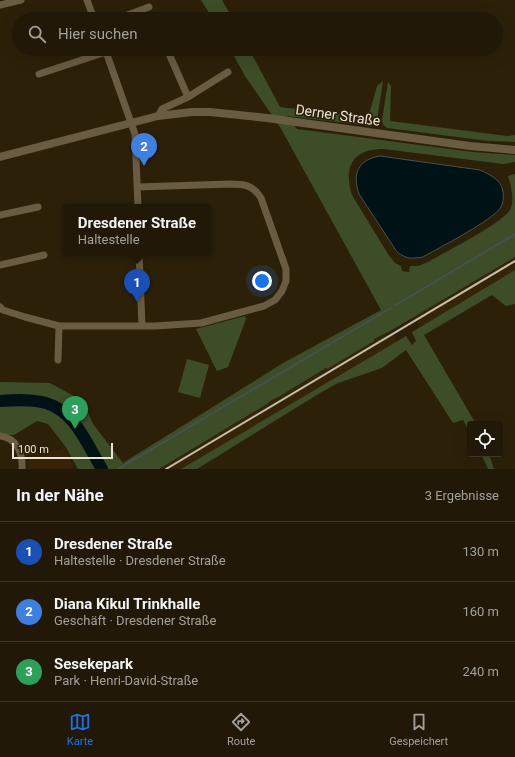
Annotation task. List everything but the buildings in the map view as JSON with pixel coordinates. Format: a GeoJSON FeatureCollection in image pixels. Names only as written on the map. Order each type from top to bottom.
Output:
{"type":"FeatureCollection","features":[{"type":"Feature","properties":{"kind":"street"},"geometry":{"type":"LineString","coordinates":[[0,5],[21,0]]}},
{"type":"Feature","properties":{"kind":"street"},"geometry":{"type":"LineString","coordinates":[[88,0],[92,12]]}},
{"type":"Feature","properties":{"kind":"street"},"geometry":{"type":"LineString","coordinates":[[135,12],[148,7]]}},
{"type":"Feature","properties":{"kind":"street"},"geometry":{"type":"LineString","coordinates":[[39,74],[91,56]]}},
{"type":"Feature","properties":{"kind":"street"},"geometry":{"type":"LineString","coordinates":[[107,56],[132,122],[135,134],[138,204]]}},
{"type":"Feature","properties":{"kind":"street"},"geometry":{"type":"LineString","coordinates":[[170,56],[188,97]]}},
{"type":"Feature","properties":{"kind":"street","name":"Derner Straße"},"geometry":{"type":"LineString","coordinates":[[158,116],[162,109],[188,97],[228,72]]}},
{"type":"Feature","properties":{"kind":"street","name":"Derner Straße"},"geometry":{"type":"LineString","coordinates":[[0,157],[132,122],[158,116],[192,112],[210,112],[267,118],[470,146],[515,150]]}},
{"type":"Feature","properties":{"kind":"street"},"geometry":{"type":"LineString","coordinates":[[0,307],[2,310],[59,326],[142,326],[201,323],[264,306],[275,300],[282,291],[286,281],[286,269],[261,198],[258,193],[249,186],[244,184],[230,184],[137,187]]}},
{"type":"Feature","properties":{"kind":"street"},"geometry":{"type":"LineString","coordinates":[[0,215],[38,207]]}},
{"type":"Feature","properties":{"kind":"street"},"geometry":{"type":"LineString","coordinates":[[0,266],[44,255]]}},
{"type":"Feature","properties":{"kind":"street"},"geometry":{"type":"LineString","coordinates":[[139,256],[142,326]]}},
{"type":"Feature","properties":{"kind":"street"},"geometry":{"type":"LineString","coordinates":[[58,360],[59,326]]}},
{"type":"Feature","properties":{"kind":"street"},"geometry":{"type":"LineString","coordinates":[[0,436],[8,438],[19,448],[23,462],[22,469]]}},
{"type":"Feature","properties":{"kind":"shaded area"},"geometry":{"type":"Polygon","coordinates":[[[380,156],[480,170],[498,181],[502,187],[503,201],[501,207],[496,213],[465,234],[423,257],[412,258],[403,256],[397,252],[359,194],[357,187],[357,174],[362,164],[372,158],[380,156]]]}},
{"type":"Feature","properties":{"kind":"shaded area"},"geometry":{"type":"Polygon","coordinates":[[[515,257],[515,270],[420,327],[414,317],[515,257]]]}},
{"type":"Feature","properties":{"kind":"shaded area"},"geometry":{"type":"Polygon","coordinates":[[[391,331],[397,341],[181,469],[159,469],[374,339],[391,331]]]}},
{"type":"Feature","properties":{"kind":"shaded area"},"geometry":{"type":"Polygon","coordinates":[[[65,448],[74,469],[28,469],[28,458],[65,448]]]}},
{"type":"Feature","properties":{"kind":"green space"},"geometry":{"type":"Polygon","coordinates":[[[201,0],[222,0],[229,12],[209,12],[201,0]]]}},
{"type":"Feature","properties":{"kind":"green space"},"geometry":{"type":"Polygon","coordinates":[[[234,56],[253,56],[280,107],[368,118],[377,86],[383,81],[377,121],[374,125],[371,126],[287,116],[297,129],[473,152],[515,155],[515,162],[503,164],[384,149],[373,150],[365,152],[353,161],[349,176],[352,195],[388,254],[395,263],[401,266],[402,271],[409,272],[410,266],[418,266],[428,262],[485,230],[505,216],[510,210],[512,202],[508,176],[515,174],[515,257],[392,330],[374,339],[374,341],[270,401],[159,469],[78,469],[65,446],[48,424],[37,421],[14,435],[0,435],[0,382],[50,383],[83,401],[93,424],[123,463],[283,363],[381,310],[280,127],[245,76],[234,56]]]}},
{"type":"Feature","properties":{"kind":"green space"},"geometry":{"type":"Polygon","coordinates":[[[388,82],[391,86],[390,121],[507,136],[515,135],[515,142],[488,141],[387,128],[383,125],[382,120],[388,82]]]}},
{"type":"Feature","properties":{"kind":"green space"},"geometry":{"type":"Polygon","coordinates":[[[515,270],[515,304],[506,306],[492,295],[424,335],[474,421],[467,421],[467,427],[463,420],[453,423],[406,350],[382,368],[338,383],[320,393],[197,469],[181,469],[406,336],[412,345],[416,341],[412,332],[515,270]]]}},
{"type":"Feature","properties":{"kind":"green space"},"geometry":{"type":"Polygon","coordinates":[[[245,316],[246,319],[228,367],[217,371],[196,329],[245,316]]]}},
{"type":"Feature","properties":{"kind":"green space"},"geometry":{"type":"Polygon","coordinates":[[[187,359],[209,365],[200,398],[178,392],[187,359]]]}},
{"type":"Feature","properties":{"kind":"green space"},"geometry":{"type":"Polygon","coordinates":[[[482,457],[490,457],[494,469],[488,469],[482,457]]]}},
{"type":"Feature","properties":{"kind":"waterway"},"geometry":{"type":"LineString","coordinates":[[396,305],[515,234]]}},
{"type":"Feature","properties":{"kind":"waterway"},"geometry":{"type":"LineString","coordinates":[[118,469],[391,308]]}},
{"type":"Feature","properties":{"kind":"waterway"},"geometry":{"type":"LineString","coordinates":[[0,401],[35,401],[56,407],[80,430],[102,469]]}},
{"type":"Feature","properties":{"kind":"railway"},"geometry":{"type":"LineString","coordinates":[[166,469],[515,261]]}},
{"type":"Feature","properties":{"kind":"place","name":"Diana Kikul Trinkhalle"},"geometry":{"type":"Point","coordinates":[144,166]}},
{"type":"Feature","properties":{"kind":"place","name":"Dresdener Straße"},"geometry":{"type":"Point","coordinates":[137,302]}},
{"type":"Feature","properties":{"kind":"place","name":"Sesekepark"},"geometry":{"type":"Point","coordinates":[75,429]}}]}
